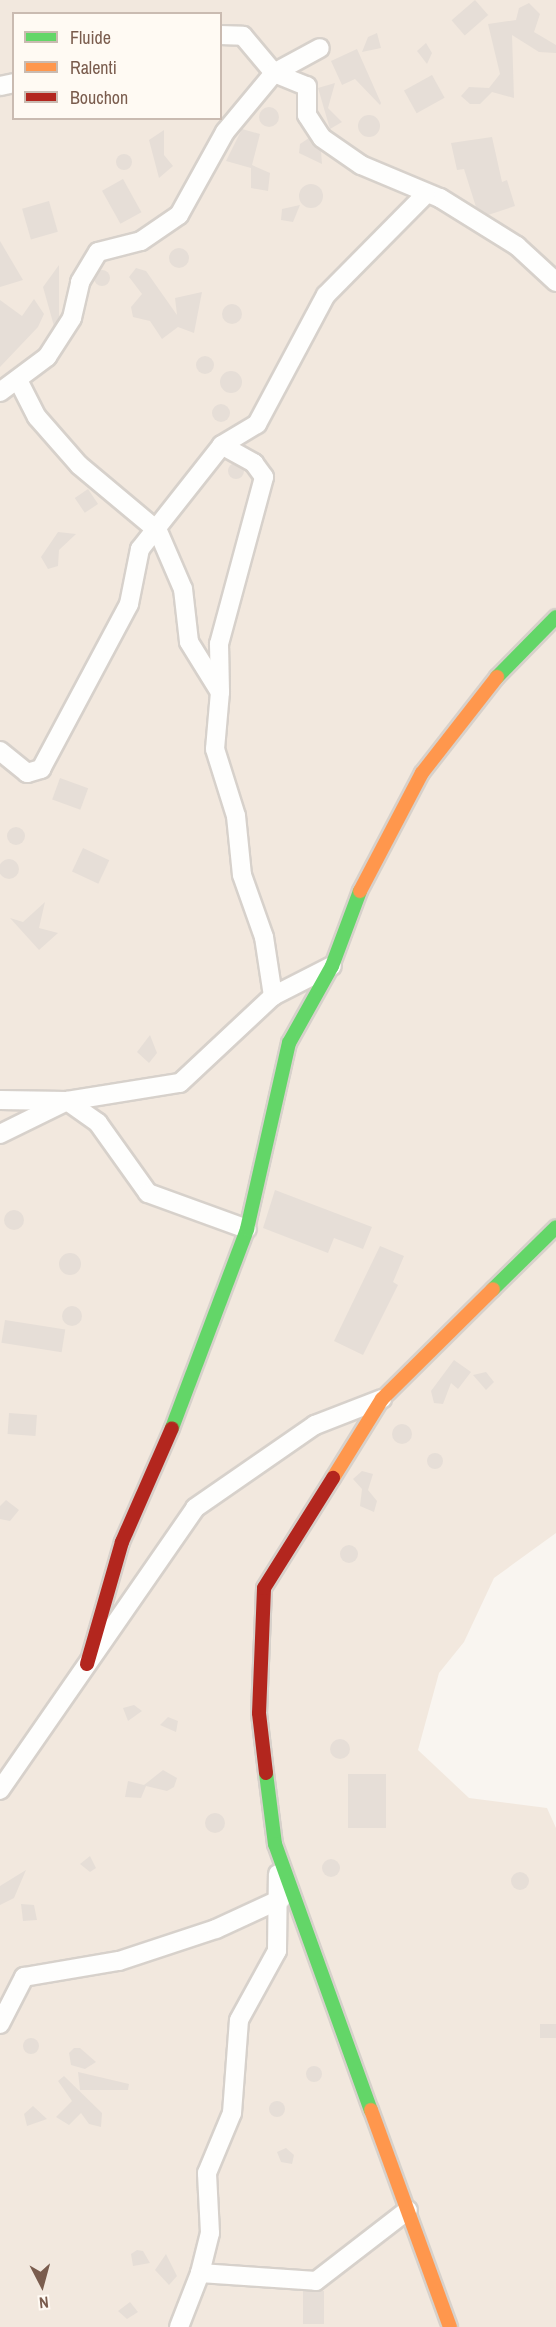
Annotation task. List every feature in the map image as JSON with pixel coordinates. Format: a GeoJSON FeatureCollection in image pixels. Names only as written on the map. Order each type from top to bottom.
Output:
{"type":"FeatureCollection","features":[{"type":"Feature","properties":{"kind":"street"},"geometry":{"type":"LineString","coordinates":[[222,35],[243,36],[274,73],[307,86],[307,115],[322,138],[393,183],[426,194],[517,246],[556,282]]}},
{"type":"Feature","properties":{"kind":"street"},"geometry":{"type":"LineString","coordinates":[[0,392],[19,382],[47,357],[72,318],[80,282],[98,252],[141,241],[179,215],[225,132],[274,73],[320,48]]}},
{"type":"Feature","properties":{"kind":"street"},"geometry":{"type":"LineString","coordinates":[[0,752],[27,773],[41,769],[129,604],[140,549],[158,531],[222,445],[257,424],[326,295],[426,194]]}},
{"type":"Feature","properties":{"kind":"street"},"geometry":{"type":"LineString","coordinates":[[19,382],[38,417],[79,465],[158,531],[183,589],[189,642],[220,692]]}},
{"type":"Feature","properties":{"kind":"street"},"geometry":{"type":"LineString","coordinates":[[222,445],[254,463],[264,477],[219,644],[220,692],[215,749],[236,816],[242,875],[264,937],[273,996]]}},
{"type":"Feature","properties":{"kind":"street"},"geometry":{"type":"LineString","coordinates":[[87,1664],[122,1542],[179,1412],[247,1229],[289,1043],[332,966],[373,858],[422,773],[473,701],[556,617]]}},
{"type":"Feature","properties":{"kind":"street"},"geometry":{"type":"LineString","coordinates":[[0,1101],[67,1101],[180,1083],[273,996],[332,966]]}},
{"type":"Feature","properties":{"kind":"street"},"geometry":{"type":"LineString","coordinates":[[67,1101],[98,1123],[148,1193],[247,1229]]}},
{"type":"Feature","properties":{"kind":"street"},"geometry":{"type":"LineString","coordinates":[[0,1134],[67,1101]]}},
{"type":"Feature","properties":{"kind":"street"},"geometry":{"type":"LineString","coordinates":[[179,2327],[200,2273],[210,2233],[207,2173],[232,2113],[239,2020],[277,1951],[281,1899],[259,1713],[264,1588],[382,1399],[556,1227]]}},
{"type":"Feature","properties":{"kind":"street"},"geometry":{"type":"LineString","coordinates":[[0,1790],[195,1508],[315,1425],[382,1399]]}},
{"type":"Feature","properties":{"kind":"street"},"geometry":{"type":"LineString","coordinates":[[275,1844],[450,2327]]}},
{"type":"Feature","properties":{"kind":"street"},"geometry":{"type":"LineString","coordinates":[[0,2024],[24,1977],[119,1961],[216,1929],[281,1899]]}},
{"type":"Feature","properties":{"kind":"street"},"geometry":{"type":"LineString","coordinates":[[200,2273],[316,2281],[408,2210]]}},
{"type":"Feature","properties":{"kind":"shaded area"},"geometry":{"type":"Polygon","coordinates":[[[0,0],[556,0],[556,1533],[494,1578],[464,1642],[439,1673],[418,1750],[469,1798],[547,1808],[556,1828],[556,2327],[0,2327],[0,0]]]}},
{"type":"Feature","properties":{"kind":"building"},"geometry":{"type":"Polygon","coordinates":[[[475,0],[488,15],[465,35],[452,20],[475,0]]]}},
{"type":"Feature","properties":{"kind":"building"},"geometry":{"type":"Polygon","coordinates":[[[529,3],[540,14],[534,32],[556,45],[556,53],[539,52],[512,35],[514,98],[492,92],[480,104],[470,104],[461,96],[469,87],[489,88],[500,74],[488,24],[516,20],[519,8],[529,3]]]}},
{"type":"Feature","properties":{"kind":"building"},"geometry":{"type":"Polygon","coordinates":[[[377,33],[381,48],[362,52],[368,37],[377,33]]]}},
{"type":"Feature","properties":{"kind":"building"},"geometry":{"type":"Polygon","coordinates":[[[426,43],[432,53],[427,64],[417,51],[426,43]]]}},
{"type":"Feature","properties":{"kind":"building"},"geometry":{"type":"Polygon","coordinates":[[[357,49],[380,105],[355,79],[342,85],[331,61],[357,49]]]}},
{"type":"Feature","properties":{"kind":"building"},"geometry":{"type":"Polygon","coordinates":[[[432,75],[445,98],[417,113],[404,91],[432,75]]]}},
{"type":"Feature","properties":{"kind":"building"},"geometry":{"type":"Polygon","coordinates":[[[335,83],[328,108],[342,122],[330,129],[318,88],[335,83]]]}},
{"type":"Feature","properties":{"kind":"building"},"geometry":{"type":"Polygon","coordinates":[[[269,107],[276,110],[279,117],[276,124],[269,127],[262,124],[259,117],[262,110],[269,107]]]}},
{"type":"Feature","properties":{"kind":"building"},"geometry":{"type":"Polygon","coordinates":[[[369,115],[377,118],[380,126],[377,134],[369,137],[361,134],[358,126],[361,118],[369,115]]]}},
{"type":"Feature","properties":{"kind":"building"},"geometry":{"type":"Polygon","coordinates":[[[242,129],[260,134],[252,165],[270,173],[268,191],[251,188],[251,168],[226,161],[242,129]]]}},
{"type":"Feature","properties":{"kind":"building"},"geometry":{"type":"Polygon","coordinates":[[[164,130],[164,155],[173,166],[159,178],[149,140],[164,130]]]}},
{"type":"Feature","properties":{"kind":"building"},"geometry":{"type":"Polygon","coordinates":[[[492,137],[502,182],[507,180],[515,206],[488,215],[476,207],[464,169],[457,170],[451,143],[492,137]]]}},
{"type":"Feature","properties":{"kind":"building"},"geometry":{"type":"Polygon","coordinates":[[[309,138],[321,151],[322,164],[299,153],[300,144],[309,138]]]}},
{"type":"Feature","properties":{"kind":"building"},"geometry":{"type":"Polygon","coordinates":[[[121,154],[127,154],[132,162],[130,168],[121,170],[116,165],[116,159],[121,154]]]}},
{"type":"Feature","properties":{"kind":"building"},"geometry":{"type":"Polygon","coordinates":[[[123,179],[141,212],[120,224],[102,191],[123,179]]]}},
{"type":"Feature","properties":{"kind":"building"},"geometry":{"type":"Polygon","coordinates":[[[311,184],[320,187],[323,196],[320,205],[311,208],[302,205],[299,196],[302,187],[311,184]]]}},
{"type":"Feature","properties":{"kind":"building"},"geometry":{"type":"Polygon","coordinates":[[[49,201],[58,232],[31,239],[22,209],[49,201]]]}},
{"type":"Feature","properties":{"kind":"building"},"geometry":{"type":"Polygon","coordinates":[[[300,205],[293,222],[281,220],[282,209],[300,205]]]}},
{"type":"Feature","properties":{"kind":"building"},"geometry":{"type":"Polygon","coordinates":[[[0,241],[23,280],[0,287],[0,241]]]}},
{"type":"Feature","properties":{"kind":"building"},"geometry":{"type":"Polygon","coordinates":[[[179,248],[186,251],[189,258],[186,265],[179,268],[172,265],[169,258],[172,251],[179,248]]]}},
{"type":"Feature","properties":{"kind":"building"},"geometry":{"type":"Polygon","coordinates":[[[59,265],[59,317],[54,326],[43,287],[59,265]]]}},
{"type":"Feature","properties":{"kind":"building"},"geometry":{"type":"Polygon","coordinates":[[[136,268],[146,271],[177,315],[175,298],[202,292],[194,333],[178,327],[162,339],[150,321],[133,317],[131,307],[142,294],[129,277],[136,268]]]}},
{"type":"Feature","properties":{"kind":"building"},"geometry":{"type":"Polygon","coordinates":[[[102,270],[108,272],[110,278],[108,284],[102,286],[96,284],[94,278],[96,272],[102,270]]]}},
{"type":"Feature","properties":{"kind":"building"},"geometry":{"type":"Polygon","coordinates":[[[34,299],[44,314],[38,327],[0,367],[0,300],[22,316],[34,299]]]}},
{"type":"Feature","properties":{"kind":"building"},"geometry":{"type":"Polygon","coordinates":[[[232,304],[239,307],[242,314],[239,321],[232,324],[225,321],[222,314],[225,307],[232,304]]]}},
{"type":"Feature","properties":{"kind":"building"},"geometry":{"type":"Polygon","coordinates":[[[201,356],[209,356],[214,361],[212,372],[201,374],[196,369],[196,361],[201,356]]]}},
{"type":"Feature","properties":{"kind":"building"},"geometry":{"type":"Polygon","coordinates":[[[231,371],[239,374],[242,382],[239,390],[231,393],[223,390],[220,382],[223,374],[231,371]]]}},
{"type":"Feature","properties":{"kind":"building"},"geometry":{"type":"Polygon","coordinates":[[[221,404],[227,407],[230,413],[227,419],[221,422],[215,419],[212,413],[215,407],[221,404]]]}},
{"type":"Feature","properties":{"kind":"building"},"geometry":{"type":"Polygon","coordinates":[[[236,463],[244,471],[236,479],[228,471],[236,463]]]}},
{"type":"Feature","properties":{"kind":"building"},"geometry":{"type":"Polygon","coordinates":[[[88,489],[98,504],[85,513],[75,498],[88,489]]]}},
{"type":"Feature","properties":{"kind":"building"},"geometry":{"type":"Polygon","coordinates":[[[58,532],[76,534],[59,550],[58,566],[48,569],[41,557],[58,532]]]}},
{"type":"Feature","properties":{"kind":"building"},"geometry":{"type":"Polygon","coordinates":[[[60,778],[88,788],[80,810],[52,800],[60,778]]]}},
{"type":"Feature","properties":{"kind":"building"},"geometry":{"type":"Polygon","coordinates":[[[12,827],[20,827],[25,832],[23,843],[12,845],[7,840],[7,832],[12,827]]]}},
{"type":"Feature","properties":{"kind":"building"},"geometry":{"type":"Polygon","coordinates":[[[83,848],[109,860],[98,884],[72,872],[83,848]]]}},
{"type":"Feature","properties":{"kind":"building"},"geometry":{"type":"Polygon","coordinates":[[[9,859],[16,862],[19,869],[16,876],[9,879],[2,876],[-1,869],[2,862],[9,859]]]}},
{"type":"Feature","properties":{"kind":"building"},"geometry":{"type":"Polygon","coordinates":[[[45,902],[39,928],[58,933],[39,950],[10,918],[23,922],[45,902]]]}},
{"type":"Feature","properties":{"kind":"building"},"geometry":{"type":"Polygon","coordinates":[[[150,1035],[157,1053],[149,1063],[137,1052],[150,1035]]]}},
{"type":"Feature","properties":{"kind":"building"},"geometry":{"type":"Polygon","coordinates":[[[275,1190],[372,1227],[363,1249],[334,1238],[328,1253],[263,1228],[275,1190]]]}},
{"type":"Feature","properties":{"kind":"building"},"geometry":{"type":"Polygon","coordinates":[[[14,1210],[21,1213],[24,1220],[21,1227],[14,1230],[7,1227],[4,1220],[7,1213],[14,1210]]]}},
{"type":"Feature","properties":{"kind":"building"},"geometry":{"type":"Polygon","coordinates":[[[380,1246],[404,1256],[393,1282],[398,1285],[363,1355],[334,1341],[380,1246]]]}},
{"type":"Feature","properties":{"kind":"building"},"geometry":{"type":"Polygon","coordinates":[[[66,1253],[74,1253],[81,1260],[81,1268],[74,1275],[66,1275],[59,1268],[59,1260],[66,1253]]]}},
{"type":"Feature","properties":{"kind":"building"},"geometry":{"type":"Polygon","coordinates":[[[72,1306],[79,1309],[82,1316],[79,1323],[72,1326],[65,1323],[62,1316],[65,1309],[72,1306]]]}},
{"type":"Feature","properties":{"kind":"building"},"geometry":{"type":"Polygon","coordinates":[[[5,1320],[65,1330],[62,1352],[1,1343],[5,1320]]]}},
{"type":"Feature","properties":{"kind":"building"},"geometry":{"type":"Polygon","coordinates":[[[454,1360],[471,1372],[458,1389],[451,1383],[443,1404],[434,1403],[431,1391],[454,1360]]]}},
{"type":"Feature","properties":{"kind":"building"},"geometry":{"type":"Polygon","coordinates":[[[486,1372],[494,1382],[486,1390],[473,1375],[486,1372]]]}},
{"type":"Feature","properties":{"kind":"building"},"geometry":{"type":"Polygon","coordinates":[[[9,1413],[37,1415],[35,1436],[8,1434],[9,1413]]]}},
{"type":"Feature","properties":{"kind":"building"},"geometry":{"type":"Polygon","coordinates":[[[402,1424],[409,1427],[412,1434],[409,1441],[402,1444],[395,1441],[392,1434],[395,1427],[402,1424]]]}},
{"type":"Feature","properties":{"kind":"building"},"geometry":{"type":"Polygon","coordinates":[[[432,1453],[438,1453],[443,1461],[441,1467],[432,1469],[427,1464],[427,1458],[432,1453]]]}},
{"type":"Feature","properties":{"kind":"building"},"geometry":{"type":"Polygon","coordinates":[[[362,1471],[373,1474],[368,1490],[377,1501],[374,1512],[360,1506],[362,1489],[353,1479],[362,1471]]]}},
{"type":"Feature","properties":{"kind":"building"},"geometry":{"type":"Polygon","coordinates":[[[6,1500],[19,1510],[10,1521],[0,1519],[0,1506],[6,1500]]]}},
{"type":"Feature","properties":{"kind":"building"},"geometry":{"type":"Polygon","coordinates":[[[349,1545],[355,1548],[358,1554],[355,1560],[349,1563],[343,1560],[340,1554],[343,1548],[349,1545]]]}},
{"type":"Feature","properties":{"kind":"building"},"geometry":{"type":"Polygon","coordinates":[[[134,1705],[142,1711],[128,1721],[123,1708],[134,1705]]]}},
{"type":"Feature","properties":{"kind":"building"},"geometry":{"type":"Polygon","coordinates":[[[168,1717],[178,1721],[176,1732],[160,1725],[168,1717]]]}},
{"type":"Feature","properties":{"kind":"building"},"geometry":{"type":"Polygon","coordinates":[[[340,1739],[347,1742],[350,1749],[347,1756],[340,1759],[333,1756],[330,1749],[333,1742],[340,1739]]]}},
{"type":"Feature","properties":{"kind":"building"},"geometry":{"type":"Polygon","coordinates":[[[163,1770],[177,1778],[174,1787],[167,1791],[146,1786],[141,1798],[125,1797],[128,1781],[144,1785],[163,1770]]]}},
{"type":"Feature","properties":{"kind":"building"},"geometry":{"type":"Polygon","coordinates":[[[348,1774],[386,1774],[386,1828],[348,1828],[348,1774]]]}},
{"type":"Feature","properties":{"kind":"building"},"geometry":{"type":"Polygon","coordinates":[[[215,1813],[222,1816],[225,1823],[222,1830],[215,1833],[208,1830],[205,1823],[208,1816],[215,1813]]]}},
{"type":"Feature","properties":{"kind":"building"},"geometry":{"type":"Polygon","coordinates":[[[90,1856],[96,1868],[90,1872],[80,1864],[90,1856]]]}},
{"type":"Feature","properties":{"kind":"building"},"geometry":{"type":"Polygon","coordinates":[[[327,1859],[335,1859],[340,1864],[338,1875],[327,1877],[322,1872],[322,1864],[327,1859]]]}},
{"type":"Feature","properties":{"kind":"building"},"geometry":{"type":"Polygon","coordinates":[[[26,1870],[14,1898],[0,1905],[0,1886],[26,1870]]]}},
{"type":"Feature","properties":{"kind":"building"},"geometry":{"type":"Polygon","coordinates":[[[520,1872],[526,1875],[529,1881],[526,1887],[520,1890],[514,1887],[511,1881],[514,1875],[520,1872]]]}},
{"type":"Feature","properties":{"kind":"building"},"geometry":{"type":"Polygon","coordinates":[[[21,1904],[34,1905],[37,1920],[23,1921],[21,1904]]]}},
{"type":"Feature","properties":{"kind":"building"},"geometry":{"type":"Polygon","coordinates":[[[540,2024],[556,2024],[556,2038],[540,2038],[540,2024]]]}},
{"type":"Feature","properties":{"kind":"building"},"geometry":{"type":"Polygon","coordinates":[[[28,2038],[34,2038],[39,2046],[37,2052],[28,2054],[23,2049],[23,2043],[28,2038]]]}},
{"type":"Feature","properties":{"kind":"building"},"geometry":{"type":"Polygon","coordinates":[[[74,2048],[80,2048],[96,2062],[85,2069],[71,2065],[69,2053],[74,2048]]]}},
{"type":"Feature","properties":{"kind":"building"},"geometry":{"type":"Polygon","coordinates":[[[311,2066],[317,2066],[322,2074],[320,2080],[311,2082],[306,2077],[306,2071],[311,2066]]]}},
{"type":"Feature","properties":{"kind":"building"},"geometry":{"type":"Polygon","coordinates":[[[78,2072],[129,2084],[128,2090],[80,2090],[78,2072]]]}},
{"type":"Feature","properties":{"kind":"building"},"geometry":{"type":"Polygon","coordinates":[[[64,2076],[102,2113],[101,2127],[89,2124],[81,2113],[69,2125],[56,2117],[72,2101],[58,2081],[64,2076]]]}},
{"type":"Feature","properties":{"kind":"building"},"geometry":{"type":"Polygon","coordinates":[[[274,2101],[280,2101],[285,2109],[283,2115],[274,2117],[269,2112],[269,2106],[274,2101]]]}},
{"type":"Feature","properties":{"kind":"building"},"geometry":{"type":"Polygon","coordinates":[[[33,2106],[47,2119],[27,2126],[24,2114],[33,2106]]]}},
{"type":"Feature","properties":{"kind":"building"},"geometry":{"type":"Polygon","coordinates":[[[286,2148],[294,2155],[292,2164],[281,2162],[277,2152],[286,2148]]]}},
{"type":"Feature","properties":{"kind":"building"},"geometry":{"type":"Polygon","coordinates":[[[137,2250],[143,2251],[150,2263],[133,2266],[131,2254],[137,2250]]]}},
{"type":"Feature","properties":{"kind":"building"},"geometry":{"type":"Polygon","coordinates":[[[166,2254],[177,2276],[169,2285],[155,2270],[166,2254]]]}},
{"type":"Feature","properties":{"kind":"building"},"geometry":{"type":"Polygon","coordinates":[[[303,2291],[324,2291],[324,2324],[303,2324],[303,2291]]]}},
{"type":"Feature","properties":{"kind":"building"},"geometry":{"type":"Polygon","coordinates":[[[130,2302],[138,2312],[127,2319],[118,2311],[130,2302]]]}},
{"type":"Feature","properties":{"kind":"traffic: fast"},"geometry":{"type":"LineString","coordinates":[[497,677],[556,617]]}},
{"type":"Feature","properties":{"kind":"traffic: fast"},"geometry":{"type":"LineString","coordinates":[[172,1428],[247,1229],[289,1043],[332,966],[360,891]]}},
{"type":"Feature","properties":{"kind":"traffic: fast"},"geometry":{"type":"LineString","coordinates":[[493,1289],[556,1227]]}},
{"type":"Feature","properties":{"kind":"traffic: fast"},"geometry":{"type":"LineString","coordinates":[[266,1773],[275,1844],[371,2110]]}},
{"type":"Feature","properties":{"kind":"traffic: slow"},"geometry":{"type":"LineString","coordinates":[[360,891],[422,773],[497,677]]}},
{"type":"Feature","properties":{"kind":"traffic: slow"},"geometry":{"type":"LineString","coordinates":[[333,1478],[382,1399],[493,1289]]}},
{"type":"Feature","properties":{"kind":"traffic: slow"},"geometry":{"type":"LineString","coordinates":[[371,2110],[450,2327]]}},
{"type":"Feature","properties":{"kind":"traffic: jam"},"geometry":{"type":"LineString","coordinates":[[87,1664],[122,1542],[172,1428]]}},
{"type":"Feature","properties":{"kind":"traffic: jam"},"geometry":{"type":"LineString","coordinates":[[266,1773],[259,1713],[264,1588],[333,1478]]}}]}
